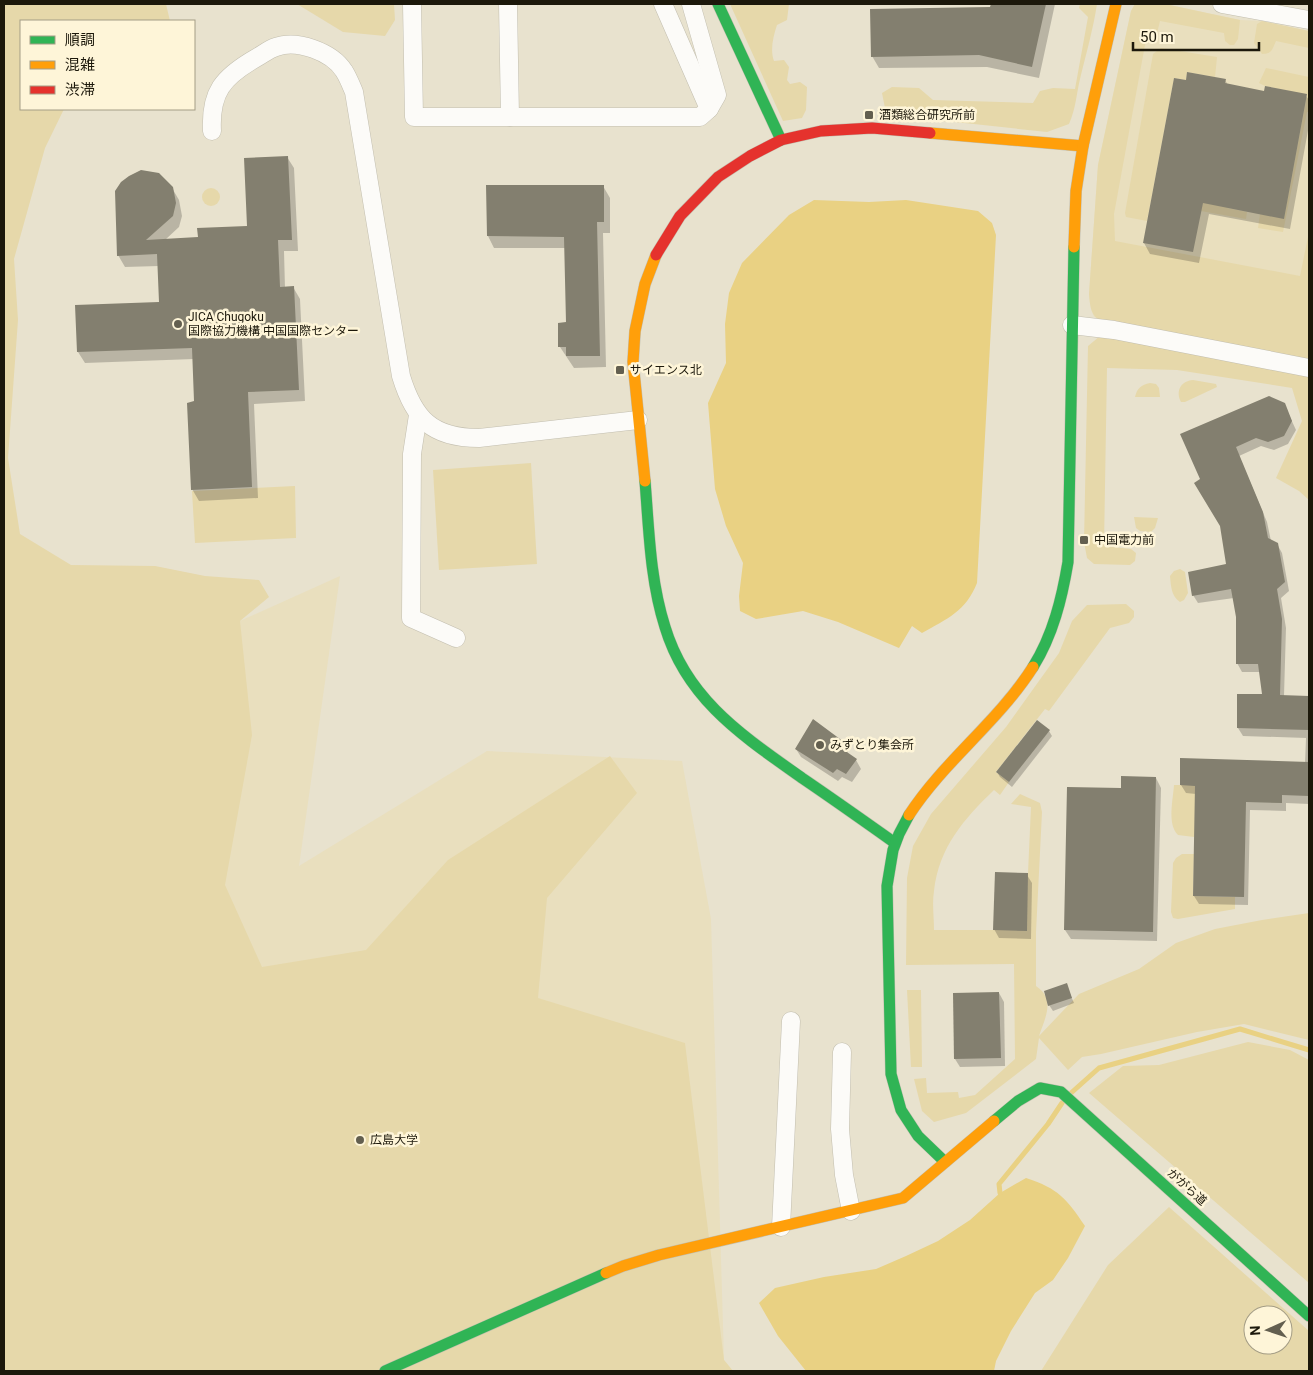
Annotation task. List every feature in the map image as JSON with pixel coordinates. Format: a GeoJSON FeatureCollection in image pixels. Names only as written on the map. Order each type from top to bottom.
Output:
{"type":"FeatureCollection","features":[{"type":"Feature","properties":{"kind":"street"},"geometry":{"type":"LineString","coordinates":[[412,4],[414,117],[700,117],[709,109],[717,95],[691,4]]}},
{"type":"Feature","properties":{"kind":"street"},"geometry":{"type":"LineString","coordinates":[[508,4],[510,117]]}},
{"type":"Feature","properties":{"kind":"street"},"geometry":{"type":"LineString","coordinates":[[662,4],[709,109]]}},
{"type":"Feature","properties":{"kind":"street"},"geometry":{"type":"LineString","coordinates":[[718,4],[781,140]]}},
{"type":"Feature","properties":{"kind":"street"},"geometry":{"type":"LineString","coordinates":[[385,1371],[596,1280],[623,1266],[659,1255],[903,1198],[945,1162],[918,1136],[901,1110],[892,1074],[887,886],[889,864],[895,843],[912,808],[1000,710],[1029,674],[1052,627],[1060,605],[1068,562],[1076,191],[1083,146],[1116,4]]}},
{"type":"Feature","properties":{"kind":"street"},"geometry":{"type":"LineString","coordinates":[[1222,4],[1309,20]]}},
{"type":"Feature","properties":{"kind":"street"},"geometry":{"type":"LineString","coordinates":[[212,131],[211,116],[214,98],[222,83],[248,63],[277,46],[305,45],[325,54],[344,70],[354,92],[400,376],[407,397],[418,415],[440,431],[452,436],[465,438],[638,420]]}},
{"type":"Feature","properties":{"kind":"street"},"geometry":{"type":"LineString","coordinates":[[895,843],[747,739],[712,708],[686,675],[665,632],[658,607],[633,362],[635,331],[644,292],[653,261],[680,216],[718,177],[750,156],[781,140],[822,131],[872,128],[1083,146]]}},
{"type":"Feature","properties":{"kind":"street"},"geometry":{"type":"LineString","coordinates":[[1072,325],[1114,330],[1309,368]]}},
{"type":"Feature","properties":{"kind":"street"},"geometry":{"type":"LineString","coordinates":[[418,415],[412,454],[411,618],[456,638]]}},
{"type":"Feature","properties":{"kind":"street"},"geometry":{"type":"LineString","coordinates":[[781,1227],[791,1021]]}},
{"type":"Feature","properties":{"kind":"street"},"geometry":{"type":"LineString","coordinates":[[842,1052],[840,1129],[844,1175],[851,1211]]}},
{"type":"Feature","properties":{"kind":"street","name":"ががら道"},"geometry":{"type":"LineString","coordinates":[[945,1162],[1018,1101],[1040,1088],[1061,1092],[1309,1316]]}},
{"type":"Feature","properties":{"kind":"shaded area","name":"広島大学"},"geometry":{"type":"Polygon","coordinates":[[[4,4],[166,4],[170,20],[20,20],[20,110],[64,110],[45,148],[14,259],[18,320],[8,458],[20,534],[71,565],[155,566],[205,576],[259,580],[269,597],[240,621],[252,735],[225,885],[262,967],[366,950],[448,860],[610,756],[637,793],[547,898],[538,998],[685,1043],[724,1360],[733,1371],[4,1371],[4,4]]]}},
{"type":"Feature","properties":{"kind":"shaded area"},"geometry":{"type":"Polygon","coordinates":[[[297,4],[394,4],[395,20],[385,36],[343,32],[297,4]]]}},
{"type":"Feature","properties":{"kind":"shaded area"},"geometry":{"type":"Polygon","coordinates":[[[730,4],[789,4],[787,20],[777,25],[772,52],[774,61],[784,60],[789,67],[787,80],[790,84],[800,82],[807,87],[806,110],[802,118],[783,121],[730,4]]]}},
{"type":"Feature","properties":{"kind":"shaded area"},"geometry":{"type":"Polygon","coordinates":[[[1080,4],[1097,4],[1075,107],[1069,124],[1047,132],[955,122],[893,118],[885,108],[882,93],[892,87],[919,88],[933,100],[1033,103],[1040,91],[1053,88],[1075,89],[1088,17],[1079,8],[1080,4]]]}},
{"type":"Feature","properties":{"kind":"shaded area"},"geometry":{"type":"Polygon","coordinates":[[[1135,4],[1165,4],[1240,20],[1262,21],[1309,31],[1309,361],[1094,317],[1089,294],[1098,165],[1131,11],[1135,4]]]}},
{"type":"Feature","properties":{"kind":"shaded area"},"geometry":{"type":"Polygon","coordinates":[[[1135,4],[1165,4],[1240,20],[1238,39],[1234,45],[1230,45],[1225,41],[1224,33],[1160,21],[1157,33],[1147,34],[1114,214],[1115,241],[1300,276],[1309,232],[1309,360],[1099,320],[1092,312],[1089,294],[1098,165],[1131,11],[1135,4]]]}},
{"type":"Feature","properties":{"kind":"shaded area"},"geometry":{"type":"Polygon","coordinates":[[[1262,21],[1309,31],[1309,48],[1276,41],[1270,52],[1262,54],[1254,43],[1257,24],[1262,21]]]}},
{"type":"Feature","properties":{"kind":"shaded area"},"geometry":{"type":"Polygon","coordinates":[[[1161,48],[1217,57],[1215,77],[1187,72],[1186,80],[1174,78],[1147,221],[1126,217],[1125,213],[1153,54],[1161,48]]]}},
{"type":"Feature","properties":{"kind":"shaded area"},"geometry":{"type":"Polygon","coordinates":[[[1266,68],[1309,77],[1309,112],[1307,112],[1283,232],[1258,228],[1260,214],[1284,218],[1307,95],[1259,83],[1266,68]]]}},
{"type":"Feature","properties":{"kind":"shaded area"},"geometry":{"type":"Polygon","coordinates":[[[1216,133],[1227,208],[1247,212],[1246,219],[1201,211],[1216,133]]]}},
{"type":"Feature","properties":{"kind":"shaded area"},"geometry":{"type":"Polygon","coordinates":[[[207,188],[215,188],[220,193],[218,204],[207,206],[202,201],[202,193],[207,188]]]}},
{"type":"Feature","properties":{"kind":"shaded area"},"geometry":{"type":"Polygon","coordinates":[[[814,200],[869,202],[906,200],[978,211],[992,223],[996,235],[977,583],[973,593],[955,613],[922,633],[912,626],[899,648],[838,622],[803,611],[756,619],[740,611],[739,596],[743,563],[726,526],[715,489],[708,403],[726,363],[725,324],[729,293],[742,263],[789,215],[814,200]]]}},
{"type":"Feature","properties":{"kind":"shaded area"},"geometry":{"type":"Polygon","coordinates":[[[1100,336],[1309,377],[1309,500],[1299,491],[1276,478],[1302,421],[1292,388],[1177,370],[1107,368],[1104,546],[1131,549],[1136,553],[1135,561],[1130,565],[1094,564],[1087,558],[1084,542],[1088,346],[1100,336]]]}},
{"type":"Feature","properties":{"kind":"shaded area"},"geometry":{"type":"Polygon","coordinates":[[[1193,380],[1216,384],[1217,387],[1185,402],[1181,402],[1179,398],[1180,387],[1185,382],[1193,380]]]}},
{"type":"Feature","properties":{"kind":"shaded area"},"geometry":{"type":"Polygon","coordinates":[[[1150,383],[1156,384],[1159,388],[1160,397],[1135,397],[1140,387],[1150,383]]]}},
{"type":"Feature","properties":{"kind":"shaded area"},"geometry":{"type":"Polygon","coordinates":[[[531,463],[537,564],[439,570],[433,470],[531,463]]]}},
{"type":"Feature","properties":{"kind":"shaded area"},"geometry":{"type":"Polygon","coordinates":[[[295,486],[296,538],[195,543],[192,491],[295,486]]]}},
{"type":"Feature","properties":{"kind":"shaded area"},"geometry":{"type":"Polygon","coordinates":[[[1134,517],[1158,518],[1155,528],[1151,532],[1140,531],[1136,528],[1134,517]]]}},
{"type":"Feature","properties":{"kind":"shaded area"},"geometry":{"type":"Polygon","coordinates":[[[1180,569],[1185,572],[1188,593],[1184,600],[1180,602],[1173,594],[1170,576],[1174,571],[1180,569]]]}},
{"type":"Feature","properties":{"kind":"shaded area","name":"広島大学"},"geometry":{"type":"Polygon","coordinates":[[[340,576],[299,866],[487,751],[682,761],[711,919],[724,1360],[733,1371],[4,1371],[4,683],[240,621],[340,576]]]}},
{"type":"Feature","properties":{"kind":"shaded area"},"geometry":{"type":"Polygon","coordinates":[[[1126,604],[1134,611],[1134,617],[1129,623],[1110,628],[1049,711],[1045,709],[996,772],[1009,782],[1000,795],[994,790],[963,823],[947,847],[941,861],[934,891],[934,930],[993,930],[1028,873],[1031,807],[1011,804],[1020,794],[1040,803],[1042,812],[1036,932],[1036,986],[1046,997],[1047,1009],[1039,1036],[1079,994],[1139,969],[1176,943],[1215,929],[1309,913],[1309,1040],[1244,1024],[1197,1032],[1082,1057],[1068,1070],[1039,1038],[1036,1059],[966,1113],[934,1122],[922,1111],[914,1079],[926,1078],[927,1093],[958,1092],[959,1098],[975,1095],[1015,1059],[1014,964],[906,965],[907,878],[913,846],[931,814],[1006,727],[1059,653],[1072,621],[1087,605],[1126,604]]]}},
{"type":"Feature","properties":{"kind":"shaded area"},"geometry":{"type":"Polygon","coordinates":[[[1215,768],[1194,837],[1178,835],[1172,818],[1174,785],[1187,785],[1215,768]]]}},
{"type":"Feature","properties":{"kind":"shaded area"},"geometry":{"type":"Polygon","coordinates":[[[1182,854],[1194,854],[1193,896],[1235,897],[1235,909],[1178,919],[1173,918],[1171,912],[1173,863],[1182,854]]]}},
{"type":"Feature","properties":{"kind":"shaded area"},"geometry":{"type":"Polygon","coordinates":[[[907,990],[921,990],[922,1067],[911,1067],[907,990]]]}},
{"type":"Feature","properties":{"kind":"shaded area"},"geometry":{"type":"Polygon","coordinates":[[[1248,1042],[1290,1050],[1309,1060],[1309,1283],[1089,1093],[1123,1066],[1159,1065],[1248,1042]]]}},
{"type":"Feature","properties":{"kind":"shaded area"},"geometry":{"type":"Polygon","coordinates":[[[1026,1178],[1046,1186],[1061,1196],[1067,1201],[1085,1226],[1068,1258],[1053,1280],[1035,1293],[1011,1331],[996,1361],[994,1371],[806,1371],[778,1336],[759,1303],[775,1288],[824,1277],[876,1269],[906,1256],[938,1241],[970,1220],[1000,1193],[1026,1178]]]}},
{"type":"Feature","properties":{"kind":"shaded area"},"geometry":{"type":"Polygon","coordinates":[[[1169,1207],[1280,1305],[1243,1305],[1243,1355],[1293,1355],[1293,1317],[1309,1331],[1309,1371],[1041,1371],[1108,1265],[1169,1207]]]}},
{"type":"Feature","properties":{"kind":"building"},"geometry":{"type":"Polygon","coordinates":[[[991,4],[1046,4],[1032,67],[979,55],[871,57],[870,9],[990,7],[991,4]]]}},
{"type":"Feature","properties":{"kind":"building"},"geometry":{"type":"Polygon","coordinates":[[[1187,72],[1226,79],[1225,83],[1264,91],[1265,86],[1307,94],[1284,219],[1203,203],[1193,252],[1143,243],[1174,78],[1186,80],[1187,72]]]}},
{"type":"Feature","properties":{"kind":"building","name":"JICA Chugoku 国際協力機構 中国国際センター"},"geometry":{"type":"Polygon","coordinates":[[[288,156],[292,240],[278,240],[280,287],[294,286],[299,390],[248,392],[252,487],[191,490],[187,403],[194,401],[192,348],[77,352],[75,305],[159,302],[157,254],[117,256],[115,191],[121,182],[129,176],[141,170],[159,173],[173,187],[176,203],[173,216],[146,240],[198,237],[197,228],[247,226],[244,158],[288,156]]]}},
{"type":"Feature","properties":{"kind":"building"},"geometry":{"type":"Polygon","coordinates":[[[486,185],[604,185],[604,222],[597,222],[600,356],[566,356],[566,347],[558,347],[558,323],[566,322],[564,237],[487,236],[486,185]]]}},
{"type":"Feature","properties":{"kind":"building"},"geometry":{"type":"Polygon","coordinates":[[[1269,396],[1285,403],[1292,421],[1284,436],[1268,442],[1256,438],[1236,447],[1263,512],[1268,538],[1278,543],[1285,582],[1277,589],[1282,619],[1280,695],[1309,696],[1309,730],[1237,728],[1237,694],[1262,694],[1258,664],[1236,664],[1236,617],[1231,589],[1192,596],[1188,572],[1226,564],[1220,526],[1194,483],[1200,479],[1180,434],[1269,396]]]}},
{"type":"Feature","properties":{"kind":"building","name":"みずとり集会所"},"geometry":{"type":"Polygon","coordinates":[[[813,719],[844,742],[841,748],[857,759],[846,774],[837,769],[833,773],[795,749],[813,719]]]}},
{"type":"Feature","properties":{"kind":"building"},"geometry":{"type":"Polygon","coordinates":[[[1037,720],[1050,730],[1009,782],[996,772],[1037,720]]]}},
{"type":"Feature","properties":{"kind":"building"},"geometry":{"type":"Polygon","coordinates":[[[1180,758],[1309,762],[1309,796],[1282,795],[1282,803],[1246,802],[1244,897],[1193,896],[1195,786],[1180,785],[1180,758]]]}},
{"type":"Feature","properties":{"kind":"building"},"geometry":{"type":"Polygon","coordinates":[[[1121,776],[1156,777],[1153,932],[1064,930],[1067,787],[1121,788],[1121,776]]]}},
{"type":"Feature","properties":{"kind":"building"},"geometry":{"type":"Polygon","coordinates":[[[995,872],[1028,873],[1027,931],[993,930],[995,872]]]}},
{"type":"Feature","properties":{"kind":"building"},"geometry":{"type":"Polygon","coordinates":[[[1067,983],[1072,998],[1048,1006],[1044,991],[1067,983]]]}},
{"type":"Feature","properties":{"kind":"building"},"geometry":{"type":"Polygon","coordinates":[[[999,992],[1001,1058],[954,1059],[953,993],[999,992]]]}},
{"type":"Feature","properties":{"kind":"waterway"},"geometry":{"type":"LineString","coordinates":[[1071,1093],[1099,1068],[1240,1029],[1309,1050]]}},
{"type":"Feature","properties":{"kind":"waterway"},"geometry":{"type":"LineString","coordinates":[[1000,1193],[999,1184],[1048,1124],[1062,1103]]}},
{"type":"Feature","properties":{"kind":"traffic: fast"},"geometry":{"type":"LineString","coordinates":[[718,4],[781,140]]}},
{"type":"Feature","properties":{"kind":"traffic: fast"},"geometry":{"type":"LineString","coordinates":[[1033,667],[1046,642],[1056,616],[1068,562],[1074,247]]}},
{"type":"Feature","properties":{"kind":"traffic: fast"},"geometry":{"type":"LineString","coordinates":[[645,481],[656,591],[665,627],[675,653],[687,675],[702,696],[739,731],[895,843]]}},
{"type":"Feature","properties":{"kind":"traffic: fast"},"geometry":{"type":"LineString","coordinates":[[909,815],[893,850],[887,886],[891,1074],[901,1110],[918,1136],[945,1162]]}},
{"type":"Feature","properties":{"kind":"traffic: fast"},"geometry":{"type":"LineString","coordinates":[[994,1121],[1018,1101],[1040,1088],[1061,1092],[1309,1316]]}},
{"type":"Feature","properties":{"kind":"traffic: fast"},"geometry":{"type":"LineString","coordinates":[[385,1371],[606,1273]]}},
{"type":"Feature","properties":{"kind":"traffic: slow"},"geometry":{"type":"LineString","coordinates":[[1074,247],[1076,191],[1083,146],[1116,4]]}},
{"type":"Feature","properties":{"kind":"traffic: slow"},"geometry":{"type":"LineString","coordinates":[[930,133],[1083,146]]}},
{"type":"Feature","properties":{"kind":"traffic: slow"},"geometry":{"type":"LineString","coordinates":[[645,481],[633,362],[635,331],[645,284],[656,255]]}},
{"type":"Feature","properties":{"kind":"traffic: slow"},"geometry":{"type":"LineString","coordinates":[[909,815],[938,777],[1004,706],[1033,667]]}},
{"type":"Feature","properties":{"kind":"traffic: slow"},"geometry":{"type":"LineString","coordinates":[[606,1273],[659,1255],[903,1198],[994,1121]]}},
{"type":"Feature","properties":{"kind":"traffic: jam"},"geometry":{"type":"LineString","coordinates":[[656,255],[680,216],[718,177],[750,156],[781,140],[821,131],[872,128],[930,133]]}},
{"type":"Feature","properties":{"kind":"place","name":"酒類総合研究所前"},"geometry":{"type":"Point","coordinates":[869,115]}},
{"type":"Feature","properties":{"kind":"place","name":"JICA Chugoku 国際協力機構 中国国際センター"},"geometry":{"type":"Point","coordinates":[178,324]}},
{"type":"Feature","properties":{"kind":"place","name":"サイエンス北"},"geometry":{"type":"Point","coordinates":[620,370]}},
{"type":"Feature","properties":{"kind":"place","name":"中国電力前"},"geometry":{"type":"Point","coordinates":[1084,540]}},
{"type":"Feature","properties":{"kind":"place","name":"みずとり集会所"},"geometry":{"type":"Point","coordinates":[820,745]}},
{"type":"Feature","properties":{"kind":"place","name":"広島大学"},"geometry":{"type":"Point","coordinates":[360,1140]}}]}
